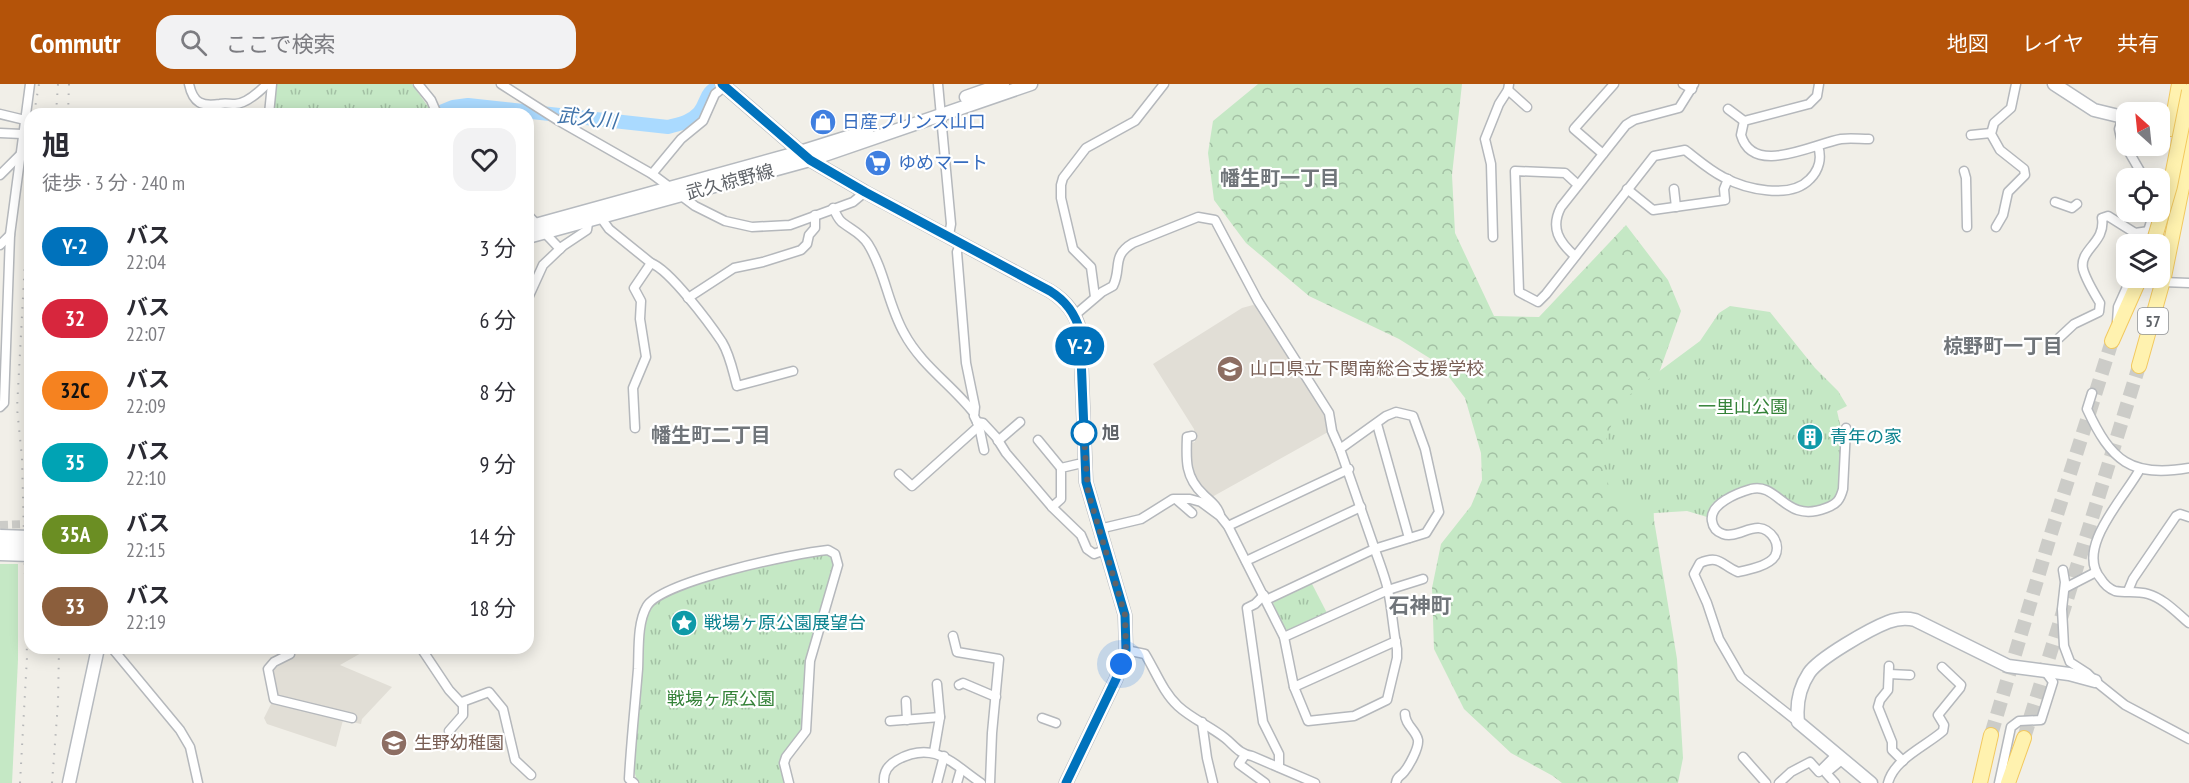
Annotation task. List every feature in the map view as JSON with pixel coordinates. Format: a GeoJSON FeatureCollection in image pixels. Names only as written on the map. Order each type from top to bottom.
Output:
{"type":"FeatureCollection","features":[{"type":"Feature","properties":{"kind":"main road","name":"武久椋野線"},"geometry":{"type":"LineString","coordinates":[[941,110],[1003,84]]}},
{"type":"Feature","properties":{"kind":"main road","name":"武久椋野線"},"geometry":{"type":"LineString","coordinates":[[534,225],[593,214],[805,156],[941,110],[1030,84]]}},
{"type":"Feature","properties":{"kind":"main road"},"geometry":{"type":"LineString","coordinates":[[2054,84],[2089,107],[2116,115]]}},
{"type":"Feature","properties":{"kind":"main road"},"geometry":{"type":"LineString","coordinates":[[2170,114],[2179,84]]}},
{"type":"Feature","properties":{"kind":"main road"},"geometry":{"type":"LineString","coordinates":[[722,87],[805,156],[865,192],[1059,296],[1074,315],[1080,331],[1086,482],[1125,615],[1126,650],[1116,679],[1066,783]]}},
{"type":"Feature","properties":{"kind":"main road"},"geometry":{"type":"LineString","coordinates":[[2152,234],[2170,186],[2189,91]]}},
{"type":"Feature","properties":{"kind":"main road"},"geometry":{"type":"LineString","coordinates":[[2165,234],[2189,132],[2170,128]]}},
{"type":"Feature","properties":{"kind":"main road","name":"57"},"geometry":{"type":"LineString","coordinates":[[2170,236],[2189,153]]}},
{"type":"Feature","properties":{"kind":"main road","name":"57"},"geometry":{"type":"LineString","coordinates":[[2115,334],[2135,288]]}},
{"type":"Feature","properties":{"kind":"main road","name":"57"},"geometry":{"type":"LineString","coordinates":[[2139,366],[2158,288]]}},
{"type":"Feature","properties":{"kind":"main road"},"geometry":{"type":"LineString","coordinates":[[0,536],[24,537]]}},
{"type":"Feature","properties":{"kind":"main road"},"geometry":{"type":"LineString","coordinates":[[0,546],[24,547]]}},
{"type":"Feature","properties":{"kind":"main road"},"geometry":{"type":"LineString","coordinates":[[0,554],[24,555]]}},
{"type":"Feature","properties":{"kind":"main road"},"geometry":{"type":"LineString","coordinates":[[1871,783],[1798,722],[1797,701],[1813,669],[1878,627],[1894,620],[1915,620],[2008,666],[2081,676],[2095,681]]}},
{"type":"Feature","properties":{"kind":"main road"},"geometry":{"type":"LineString","coordinates":[[69,783],[97,654]]}},
{"type":"Feature","properties":{"kind":"main road"},"geometry":{"type":"LineString","coordinates":[[1980,783],[1991,735]]}},
{"type":"Feature","properties":{"kind":"main road"},"geometry":{"type":"LineString","coordinates":[[2008,783],[2024,738]]}},
{"type":"Feature","properties":{"kind":"street"},"geometry":{"type":"LineString","coordinates":[[27,108],[30,84]]}},
{"type":"Feature","properties":{"kind":"street"},"geometry":{"type":"LineString","coordinates":[[189,84],[195,100],[211,106],[222,103],[237,105],[267,84]]}},
{"type":"Feature","properties":{"kind":"street"},"geometry":{"type":"LineString","coordinates":[[270,108],[272,84]]}},
{"type":"Feature","properties":{"kind":"street"},"geometry":{"type":"LineString","coordinates":[[418,84],[431,100],[434,108]]}},
{"type":"Feature","properties":{"kind":"street"},"geometry":{"type":"LineString","coordinates":[[501,84],[559,121],[652,174],[716,217],[752,227],[790,225],[853,202],[865,192]]}},
{"type":"Feature","properties":{"kind":"street"},"geometry":{"type":"LineString","coordinates":[[938,84],[951,224],[949,235]]}},
{"type":"Feature","properties":{"kind":"street"},"geometry":{"type":"LineString","coordinates":[[1095,297],[1091,267],[1073,249],[1060,198],[1060,185],[1086,148],[1135,121],[1164,84]]}},
{"type":"Feature","properties":{"kind":"street"},"geometry":{"type":"LineString","coordinates":[[1603,154],[1574,129],[1614,84]]}},
{"type":"Feature","properties":{"kind":"street"},"geometry":{"type":"LineString","coordinates":[[1575,256],[1561,243],[1557,233],[1556,222],[1561,207],[1621,130],[1630,122],[1679,108],[1693,86],[1683,84]]}},
{"type":"Feature","properties":{"kind":"street"},"geometry":{"type":"LineString","coordinates":[[1744,121],[1809,104],[1817,96],[1819,84]]}},
{"type":"Feature","properties":{"kind":"street"},"geometry":{"type":"LineString","coordinates":[[1996,227],[2004,215],[2008,192],[2025,176],[2025,172],[1997,147],[1991,133],[1994,123],[2011,108],[2016,84]]}},
{"type":"Feature","properties":{"kind":"street"},"geometry":{"type":"LineString","coordinates":[[652,174],[681,139],[703,121],[715,94],[722,87]]}},
{"type":"Feature","properties":{"kind":"street"},"geometry":{"type":"LineString","coordinates":[[1493,237],[1491,164],[1485,139],[1508,87],[1527,107]]}},
{"type":"Feature","properties":{"kind":"street"},"geometry":{"type":"LineString","coordinates":[[1728,109],[1744,121]]}},
{"type":"Feature","properties":{"kind":"street"},"geometry":{"type":"LineString","coordinates":[[0,114],[24,120]]}},
{"type":"Feature","properties":{"kind":"street"},"geometry":{"type":"LineString","coordinates":[[1744,121],[1741,131],[1742,139],[1748,148],[1758,154],[1776,156],[1842,139],[1869,139]]}},
{"type":"Feature","properties":{"kind":"street"},"geometry":{"type":"LineString","coordinates":[[0,407],[4,403],[2,378],[10,235],[24,125]]}},
{"type":"Feature","properties":{"kind":"street"},"geometry":{"type":"LineString","coordinates":[[0,133],[22,134]]}},
{"type":"Feature","properties":{"kind":"street"},"geometry":{"type":"LineString","coordinates":[[1971,135],[1991,133]]}},
{"type":"Feature","properties":{"kind":"street"},"geometry":{"type":"LineString","coordinates":[[1578,185],[1565,173],[1515,171],[1519,292],[1538,302],[1654,156],[1685,150],[1728,179],[1759,189],[1777,191],[1795,188],[1807,182],[1814,174],[1820,159],[1818,146]]}},
{"type":"Feature","properties":{"kind":"street"},"geometry":{"type":"LineString","coordinates":[[0,176],[20,155]]}},
{"type":"Feature","properties":{"kind":"street"},"geometry":{"type":"LineString","coordinates":[[1964,171],[1967,227]]}},
{"type":"Feature","properties":{"kind":"street"},"geometry":{"type":"LineString","coordinates":[[1627,189],[1653,210],[1725,200],[1724,189],[1728,179]]}},
{"type":"Feature","properties":{"kind":"street"},"geometry":{"type":"LineString","coordinates":[[1674,189],[1676,207]]}},
{"type":"Feature","properties":{"kind":"street"},"geometry":{"type":"LineString","coordinates":[[2055,202],[2072,208],[2077,204]]}},
{"type":"Feature","properties":{"kind":"street"},"geometry":{"type":"LineString","coordinates":[[833,208],[841,222],[858,232],[867,243],[878,263],[891,305],[905,336],[929,368],[957,393],[977,420],[983,423],[1052,507],[1081,535],[1090,552],[1094,554],[1105,550]]}},
{"type":"Feature","properties":{"kind":"street"},"geometry":{"type":"LineString","coordinates":[[534,285],[543,266],[560,249],[587,230],[593,214],[671,277],[722,343],[737,386],[793,371]]}},
{"type":"Feature","properties":{"kind":"street"},"geometry":{"type":"LineString","coordinates":[[688,298],[734,268],[801,250],[807,244],[809,235],[815,228],[815,215]]}},
{"type":"Feature","properties":{"kind":"street"},"geometry":{"type":"LineString","coordinates":[[1074,315],[1095,297],[1113,286],[1118,259],[1124,248],[1198,217],[1215,220],[1258,301],[1329,413],[1332,431],[1348,469],[1388,590],[1397,658],[1388,700],[1362,714],[1348,718],[1308,721],[1294,687],[1284,637],[1265,598],[1217,507],[1199,490],[1188,475],[1187,437],[1192,436]]}},
{"type":"Feature","properties":{"kind":"street"},"geometry":{"type":"LineString","coordinates":[[2060,338],[2074,324],[2097,313],[2100,309],[2100,303],[2083,268],[2087,252],[2102,233],[2102,218],[2113,217],[2140,234]]}},
{"type":"Feature","properties":{"kind":"street"},"geometry":{"type":"LineString","coordinates":[[534,226],[560,249]]}},
{"type":"Feature","properties":{"kind":"street"},"geometry":{"type":"LineString","coordinates":[[0,245],[10,235]]}},
{"type":"Feature","properties":{"kind":"street"},"geometry":{"type":"LineString","coordinates":[[961,242],[957,252],[966,363],[984,450]]}},
{"type":"Feature","properties":{"kind":"street"},"geometry":{"type":"LineString","coordinates":[[636,428],[633,388],[646,357],[640,319],[641,301],[634,288],[651,263]]}},
{"type":"Feature","properties":{"kind":"street"},"geometry":{"type":"LineString","coordinates":[[2170,280],[2189,283]]}},
{"type":"Feature","properties":{"kind":"street"},"geometry":{"type":"LineString","coordinates":[[2115,334],[2118,307],[2127,288]]}},
{"type":"Feature","properties":{"kind":"street"},"geometry":{"type":"LineString","coordinates":[[2091,393],[2087,409],[2101,437],[2120,460],[2140,469],[2168,472],[2189,468]]}},
{"type":"Feature","properties":{"kind":"street"},"geometry":{"type":"LineString","coordinates":[[1279,767],[1279,754],[1263,722],[1246,608],[1374,549],[1426,532],[1439,512],[1417,423],[1413,416],[1396,412],[1386,416],[1340,449]]}},
{"type":"Feature","properties":{"kind":"street"},"geometry":{"type":"LineString","coordinates":[[899,474],[912,486],[977,420]]}},
{"type":"Feature","properties":{"kind":"street"},"geometry":{"type":"LineString","coordinates":[[998,441],[1020,422]]}},
{"type":"Feature","properties":{"kind":"street"},"geometry":{"type":"LineString","coordinates":[[1377,423],[1410,538]]}},
{"type":"Feature","properties":{"kind":"street"},"geometry":{"type":"LineString","coordinates":[[1798,722],[1741,677],[1719,639],[1694,574],[1700,563],[1708,559],[1724,563],[1731,570],[1738,572],[1770,562],[1776,555],[1777,543],[1765,530],[1755,528],[1724,535],[1712,526],[1711,517],[1719,504],[1739,494],[1748,490],[1764,489],[1787,506],[1802,513],[1810,513],[1835,505],[1843,489],[1846,428]]}},
{"type":"Feature","properties":{"kind":"street"},"geometry":{"type":"LineString","coordinates":[[1038,440],[1060,468],[1061,499],[1052,507]]}},
{"type":"Feature","properties":{"kind":"street"},"geometry":{"type":"LineString","coordinates":[[1060,468],[1078,464]]}},
{"type":"Feature","properties":{"kind":"street"},"geometry":{"type":"LineString","coordinates":[[1228,526],[1348,469]]}},
{"type":"Feature","properties":{"kind":"street"},"geometry":{"type":"LineString","coordinates":[[2140,469],[2101,530],[2094,552],[2096,572],[2109,588],[2115,591],[2154,596],[2189,623]]}},
{"type":"Feature","properties":{"kind":"street"},"geometry":{"type":"LineString","coordinates":[[1099,529],[1141,519],[1173,500],[1196,500],[1221,516]]}},
{"type":"Feature","properties":{"kind":"street"},"geometry":{"type":"LineString","coordinates":[[1177,500],[1192,513]]}},
{"type":"Feature","properties":{"kind":"street"},"geometry":{"type":"LineString","coordinates":[[1246,561],[1361,507]]}},
{"type":"Feature","properties":{"kind":"street"},"geometry":{"type":"LineString","coordinates":[[2128,591],[2133,579],[2176,516],[2180,514],[2189,517]]}},
{"type":"Feature","properties":{"kind":"street"},"geometry":{"type":"LineString","coordinates":[[634,783],[629,779],[632,730],[642,625],[646,607],[661,593],[710,576],[828,549],[835,554],[838,565],[810,661],[806,731],[784,763],[789,783]]}},
{"type":"Feature","properties":{"kind":"street"},"geometry":{"type":"LineString","coordinates":[[2063,570],[2065,588],[2062,609],[2065,651],[2074,665],[2125,705],[2189,740]]}},
{"type":"Feature","properties":{"kind":"street"},"geometry":{"type":"LineString","coordinates":[[2065,588],[2096,572]]}},
{"type":"Feature","properties":{"kind":"street"},"geometry":{"type":"LineString","coordinates":[[1284,637],[1388,590],[1423,579]]}},
{"type":"Feature","properties":{"kind":"street"},"geometry":{"type":"LineString","coordinates":[[952,636],[957,652],[999,659],[990,783]]}},
{"type":"Feature","properties":{"kind":"street"},"geometry":{"type":"LineString","coordinates":[[1294,687],[1396,641]]}},
{"type":"Feature","properties":{"kind":"street"},"geometry":{"type":"LineString","coordinates":[[1126,650],[1145,654],[1173,700],[1245,755],[1315,783]]}},
{"type":"Feature","properties":{"kind":"street"},"geometry":{"type":"LineString","coordinates":[[117,654],[180,730],[190,747],[198,783]]}},
{"type":"Feature","properties":{"kind":"street"},"geometry":{"type":"LineString","coordinates":[[290,654],[274,662],[268,669],[274,699],[352,718]]}},
{"type":"Feature","properties":{"kind":"street"},"geometry":{"type":"LineString","coordinates":[[425,654],[449,690],[462,702],[465,712],[458,723],[449,730]]}},
{"type":"Feature","properties":{"kind":"street"},"geometry":{"type":"LineString","coordinates":[[1888,783],[1903,761],[1943,731],[1944,725],[1938,715],[1961,685],[1942,667]]}},
{"type":"Feature","properties":{"kind":"street"},"geometry":{"type":"LineString","coordinates":[[1903,761],[1892,750],[1892,742],[1878,707],[1880,700],[1888,690],[1889,670],[1910,675]]}},
{"type":"Feature","properties":{"kind":"street"},"geometry":{"type":"LineString","coordinates":[[1999,783],[2011,727],[2019,722],[2041,720],[2053,682],[2045,670]]}},
{"type":"Feature","properties":{"kind":"street"},"geometry":{"type":"LineString","coordinates":[[960,685],[963,683],[996,697]]}},
{"type":"Feature","properties":{"kind":"street"},"geometry":{"type":"LineString","coordinates":[[934,752],[940,717],[937,684]]}},
{"type":"Feature","properties":{"kind":"street"},"geometry":{"type":"LineString","coordinates":[[462,702],[489,692],[503,709],[515,760],[531,775]]}},
{"type":"Feature","properties":{"kind":"street"},"geometry":{"type":"LineString","coordinates":[[906,701],[908,720]]}},
{"type":"Feature","properties":{"kind":"street"},"geometry":{"type":"LineString","coordinates":[[1396,783],[1398,777],[1404,772],[1418,742],[1404,714]]}},
{"type":"Feature","properties":{"kind":"street"},"geometry":{"type":"LineString","coordinates":[[890,721],[940,717]]}},
{"type":"Feature","properties":{"kind":"street"},"geometry":{"type":"LineString","coordinates":[[1042,718],[1056,723]]}},
{"type":"Feature","properties":{"kind":"street"},"geometry":{"type":"LineString","coordinates":[[1202,722],[1207,758],[1214,783]]}},
{"type":"Feature","properties":{"kind":"street"},"geometry":{"type":"LineString","coordinates":[[884,783],[888,768],[898,760],[922,752],[934,752],[944,756],[981,783]]}},
{"type":"Feature","properties":{"kind":"street"},"geometry":{"type":"LineString","coordinates":[[1245,755],[1239,764],[1265,783]]}},
{"type":"Feature","properties":{"kind":"street"},"geometry":{"type":"LineString","coordinates":[[937,783],[944,756]]}},
{"type":"Feature","properties":{"kind":"street"},"geometry":{"type":"LineString","coordinates":[[1743,757],[1766,783]]}},
{"type":"Feature","properties":{"kind":"street"},"geometry":{"type":"LineString","coordinates":[[1779,783],[1791,772],[1810,762],[1819,772],[1840,757]]}},
{"type":"Feature","properties":{"kind":"street"},"geometry":{"type":"LineString","coordinates":[[1835,783],[1827,773],[1840,757]]}},
{"type":"Feature","properties":{"kind":"street"},"geometry":{"type":"LineString","coordinates":[[957,783],[961,769]]}},
{"type":"Feature","properties":{"kind":"shaded area"},"geometry":{"type":"Polygon","coordinates":[[[1253,305],[1257,307],[1326,414],[1328,432],[1212,497],[1194,480],[1188,448],[1191,443],[1195,442],[1194,429],[1153,364],[1242,308],[1253,305]]]}},
{"type":"Feature","properties":{"kind":"shaded area"},"geometry":{"type":"Polygon","coordinates":[[[285,654],[359,654],[340,665],[392,687],[362,719],[361,724],[343,720],[336,747],[267,724],[264,718],[275,696],[269,669],[285,654]]]}},
{"type":"Feature","properties":{"kind":"green space"},"geometry":{"type":"Polygon","coordinates":[[[275,84],[412,84],[429,108],[273,108],[275,84]]]}},
{"type":"Feature","properties":{"kind":"green space"},"geometry":{"type":"Polygon","coordinates":[[[1258,84],[1462,84],[1452,175],[1455,233],[1494,316],[1539,317],[1626,225],[1668,280],[1681,311],[1649,401],[1654,520],[1677,659],[1683,758],[1678,783],[1562,783],[1511,753],[1464,709],[1434,649],[1432,588],[1441,544],[1471,506],[1482,480],[1481,453],[1465,398],[1439,364],[1399,339],[1309,296],[1246,243],[1214,200],[1208,153],[1213,121],[1258,84]]]}},
{"type":"Feature","properties":{"kind":"green space","name":"一里山公園"},"geometry":{"type":"Polygon","coordinates":[[[1730,306],[1770,312],[1815,368],[1838,391],[1847,406],[1837,411],[1842,433],[1838,497],[1825,506],[1803,508],[1791,504],[1772,488],[1752,485],[1713,503],[1707,517],[1687,511],[1640,514],[1621,503],[1609,486],[1603,469],[1603,449],[1620,400],[1636,391],[1638,387],[1700,341],[1719,313],[1730,306]]]}},
{"type":"Feature","properties":{"kind":"green space","name":"戦場ヶ原公園"},"geometry":{"type":"Polygon","coordinates":[[[830,553],[836,564],[805,668],[803,728],[783,756],[785,783],[639,783],[634,770],[634,760],[641,659],[647,619],[655,604],[669,594],[726,575],[830,553]]]}},
{"type":"Feature","properties":{"kind":"green space"},"geometry":{"type":"Polygon","coordinates":[[[0,564],[18,564],[18,660],[12,783],[0,783],[0,564]]]}},
{"type":"Feature","properties":{"kind":"green space"},"geometry":{"type":"Polygon","coordinates":[[[1311,582],[1327,613],[1289,631],[1285,629],[1273,603],[1274,600],[1311,582]]]}},
{"type":"Feature","properties":{"kind":"waterway","name":"武久川"},"geometry":{"type":"LineString","coordinates":[[534,112],[668,127],[696,116],[709,94],[722,84]]}},
{"type":"Feature","properties":{"kind":"waterway","name":"武久川"},"geometry":{"type":"LineString","coordinates":[[451,108],[468,105],[495,108]]}},
{"type":"Feature","properties":{"kind":"tunnel"},"geometry":{"type":"LineString","coordinates":[[1991,735],[2049,540],[2112,341]]}},
{"type":"Feature","properties":{"kind":"tunnel"},"geometry":{"type":"LineString","coordinates":[[2024,738],[2139,366]]}},
{"type":"Feature","properties":{"kind":"tunnel"},"geometry":{"type":"LineString","coordinates":[[0,525],[24,524]]}},
{"type":"Feature","properties":{"kind":"railway"},"geometry":{"type":"LineString","coordinates":[[35,108],[39,84]]}},
{"type":"Feature","properties":{"kind":"railway"},"geometry":{"type":"LineString","coordinates":[[56,108],[58,84]]}},
{"type":"Feature","properties":{"kind":"railway"},"geometry":{"type":"LineString","coordinates":[[68,108],[69,84]]}},
{"type":"Feature","properties":{"kind":"railway"},"geometry":{"type":"LineString","coordinates":[[24,279],[17,408],[22,458],[24,538]]}},
{"type":"Feature","properties":{"kind":"railway"},"geometry":{"type":"LineString","coordinates":[[20,783],[27,654]]}},
{"type":"Feature","properties":{"kind":"railway"},"geometry":{"type":"LineString","coordinates":[[52,783],[59,654]]}},
{"type":"Feature","properties":{"kind":"bus line","name":"Y-2"},"geometry":{"type":"LineString","coordinates":[[722,84],[810,160],[1059,296],[1078,322],[1086,482],[1123,606],[1126,650],[1116,679],[1066,783]]}},
{"type":"Feature","properties":{"kind":"place","name":"日産プリンス山口"},"geometry":{"type":"Point","coordinates":[823,122]}},
{"type":"Feature","properties":{"kind":"place","name":"ゆめマート"},"geometry":{"type":"Point","coordinates":[878,163]}},
{"type":"Feature","properties":{"kind":"place","name":"山口県立下関南総合支援学校"},"geometry":{"type":"Point","coordinates":[1230,369]}},
{"type":"Feature","properties":{"kind":"place","name":"旭"},"geometry":{"type":"Point","coordinates":[1084,433]}},
{"type":"Feature","properties":{"kind":"place","name":"青年の家"},"geometry":{"type":"Point","coordinates":[1810,437]}},
{"type":"Feature","properties":{"kind":"place","name":"戦場ヶ原公園展望台"},"geometry":{"type":"Point","coordinates":[684,623]}},
{"type":"Feature","properties":{"kind":"place","name":"生野幼稚園"},"geometry":{"type":"Point","coordinates":[394,743]}},
{"type":"Feature","properties":{"kind":"district","name":"幡生町一丁目"},"geometry":{"type":"Point","coordinates":[1280,178]}},
{"type":"Feature","properties":{"kind":"district","name":"椋野町一丁目"},"geometry":{"type":"Point","coordinates":[2003,346]}},
{"type":"Feature","properties":{"kind":"district","name":"幡生町二丁目"},"geometry":{"type":"Point","coordinates":[711,435]}},
{"type":"Feature","properties":{"kind":"district","name":"石神町"},"geometry":{"type":"Point","coordinates":[1420,606]}},
{"type":"Feature","properties":{"kind":"route"},"geometry":{"type":"LineString","coordinates":[[1084,433],[1083,424],[1088,492],[1125,615],[1126,650],[1121,664]]}}]}
